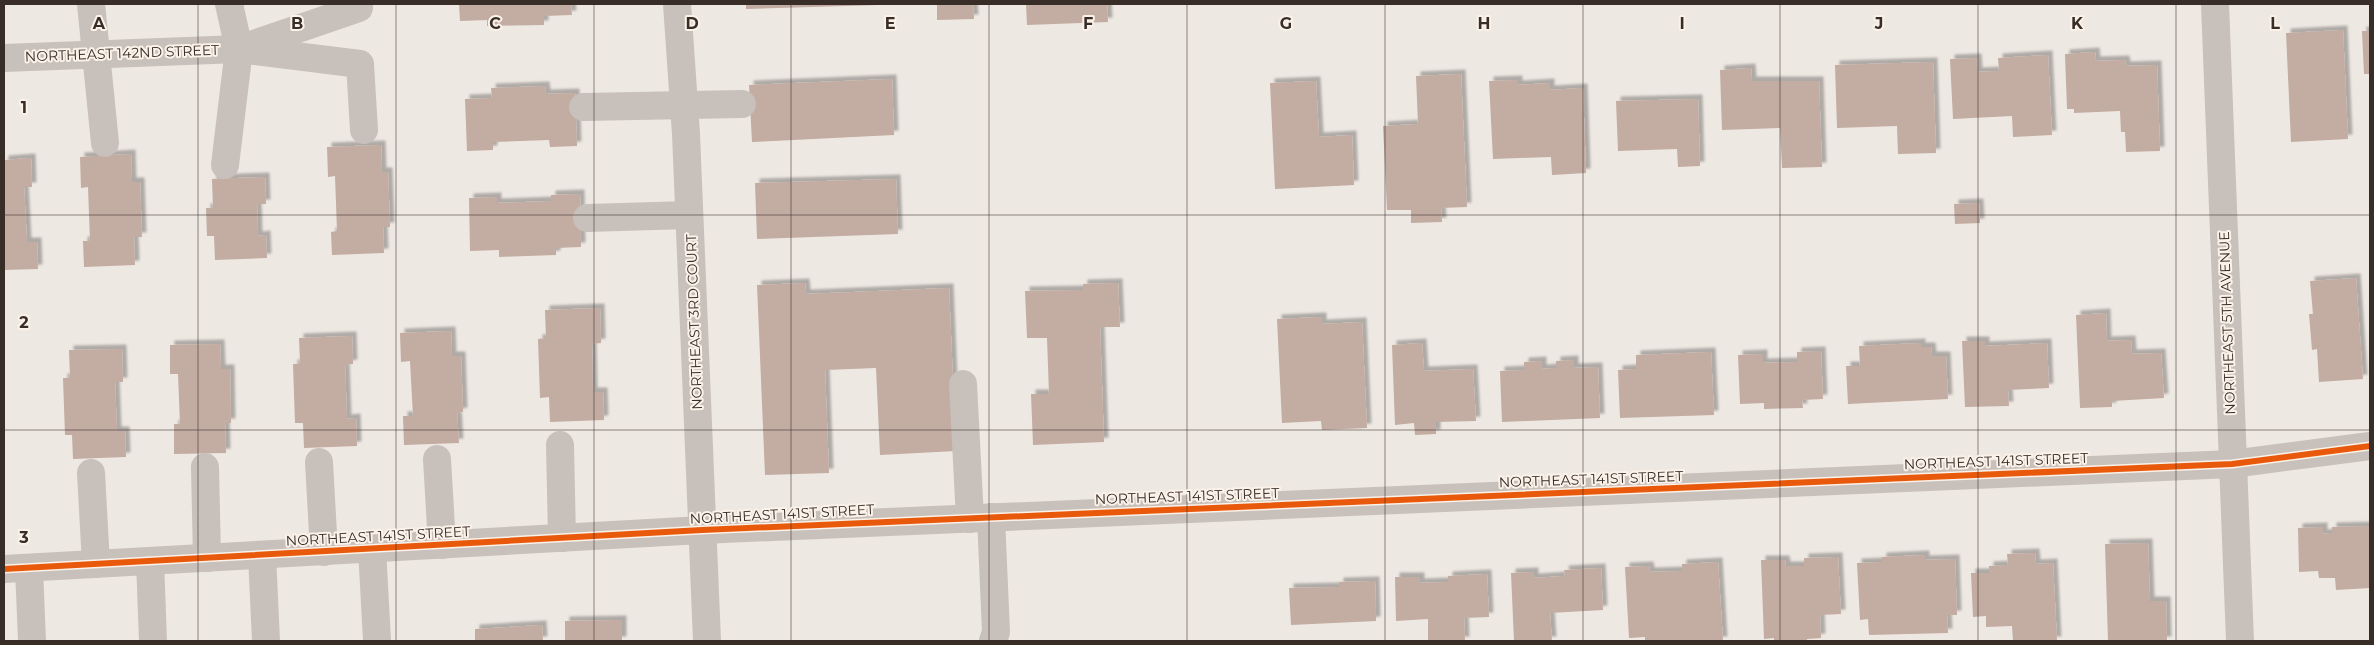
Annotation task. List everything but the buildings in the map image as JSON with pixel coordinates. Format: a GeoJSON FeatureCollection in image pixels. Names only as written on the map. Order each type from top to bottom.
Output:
{"type":"FeatureCollection","features":[{"type":"Feature","properties":{"kind":"street"},"geometry":{"type":"LineString","coordinates":[[91,4],[105,143]]}},
{"type":"Feature","properties":{"kind":"street"},"geometry":{"type":"LineString","coordinates":[[225,165],[239,49],[229,4]]}},
{"type":"Feature","properties":{"kind":"street"},"geometry":{"type":"LineString","coordinates":[[239,49],[359,8],[358,4]]}},
{"type":"Feature","properties":{"kind":"street","name":"NORTHEAST 3RD COURT"},"geometry":{"type":"LineString","coordinates":[[677,4],[684,105],[707,641]]}},
{"type":"Feature","properties":{"kind":"street","name":"NORTHEAST 5TH AVENUE"},"geometry":{"type":"LineString","coordinates":[[2215,4],[2240,641]]}},
{"type":"Feature","properties":{"kind":"street"},"geometry":{"type":"LineString","coordinates":[[239,49],[360,64],[364,130]]}},
{"type":"Feature","properties":{"kind":"street","name":"NORTHEAST 142ND STREET"},"geometry":{"type":"LineString","coordinates":[[4,58],[239,49]]}},
{"type":"Feature","properties":{"kind":"street"},"geometry":{"type":"LineString","coordinates":[[583,108],[742,104]]}},
{"type":"Feature","properties":{"kind":"street"},"geometry":{"type":"LineString","coordinates":[[587,218],[689,215]]}},
{"type":"Feature","properties":{"kind":"street"},"geometry":{"type":"LineString","coordinates":[[963,384],[995,636],[970,641]]}},
{"type":"Feature","properties":{"kind":"street"},"geometry":{"type":"LineString","coordinates":[[560,445],[562,538]]}},
{"type":"Feature","properties":{"kind":"street","name":"NORTHEAST 141ST STREET"},"geometry":{"type":"LineString","coordinates":[[16,568],[702,530],[2232,464],[2370,446]]}},
{"type":"Feature","properties":{"kind":"street"},"geometry":{"type":"LineString","coordinates":[[437,459],[442,545]]}},
{"type":"Feature","properties":{"kind":"street"},"geometry":{"type":"LineString","coordinates":[[319,462],[324,552]]}},
{"type":"Feature","properties":{"kind":"street"},"geometry":{"type":"LineString","coordinates":[[205,467],[207,558]]}},
{"type":"Feature","properties":{"kind":"street"},"geometry":{"type":"LineString","coordinates":[[91,473],[96,564]]}},
{"type":"Feature","properties":{"kind":"street"},"geometry":{"type":"LineString","coordinates":[[372,549],[378,640]]}},
{"type":"Feature","properties":{"kind":"street"},"geometry":{"type":"LineString","coordinates":[[262,555],[266,641]]}},
{"type":"Feature","properties":{"kind":"street"},"geometry":{"type":"LineString","coordinates":[[150,561],[153,641]]}},
{"type":"Feature","properties":{"kind":"street"},"geometry":{"type":"LineString","coordinates":[[16,568],[32,641]]}},
{"type":"Feature","properties":{"kind":"cycle path"},"geometry":{"type":"LineString","coordinates":[[4,569],[702,530],[2232,464],[2370,446]]}}]}
